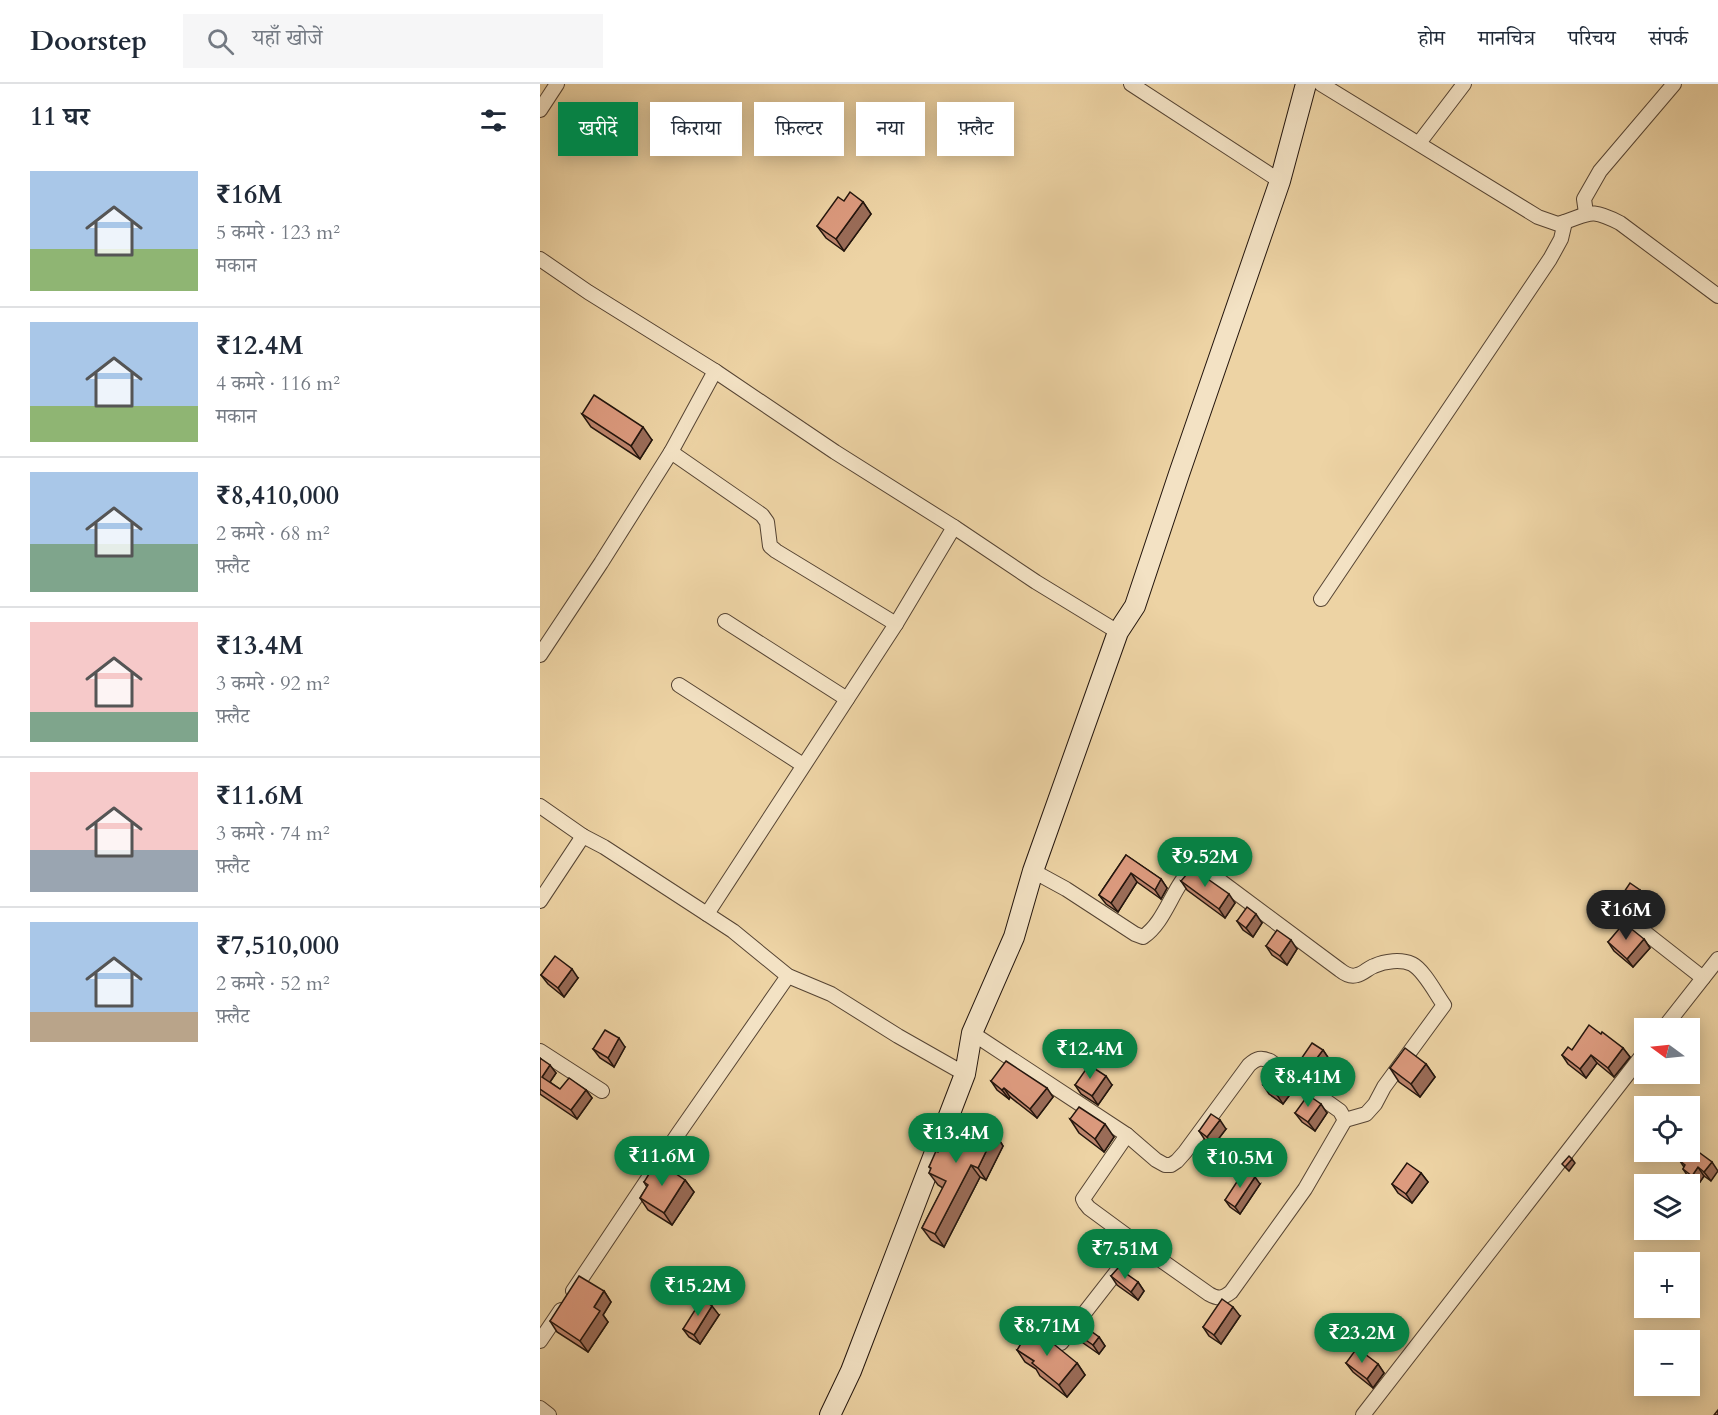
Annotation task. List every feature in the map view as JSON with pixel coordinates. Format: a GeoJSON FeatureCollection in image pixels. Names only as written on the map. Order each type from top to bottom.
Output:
{"type":"FeatureCollection","features":[{"type":"Feature","properties":{"kind":"street"},"geometry":{"type":"LineString","coordinates":[[540,110],[557,84]]}},
{"type":"Feature","properties":{"kind":"street"},"geometry":{"type":"LineString","coordinates":[[1131,84],[1280,181]]}},
{"type":"Feature","properties":{"kind":"street"},"geometry":{"type":"LineString","coordinates":[[830,1415],[851,1371],[964,1074],[972,1033],[1014,937],[1033,871],[1118,632],[1135,606],[1280,181],[1306,84]]}},
{"type":"Feature","properties":{"kind":"street"},"geometry":{"type":"LineString","coordinates":[[1321,84],[1538,217],[1558,224],[1586,213],[1595,212],[1620,223],[1718,296]]}},
{"type":"Feature","properties":{"kind":"street"},"geometry":{"type":"LineString","coordinates":[[1419,143],[1464,84]]}},
{"type":"Feature","properties":{"kind":"street"},"geometry":{"type":"LineString","coordinates":[[1586,213],[1584,199],[1599,171],[1674,84]]}},
{"type":"Feature","properties":{"kind":"street"},"geometry":{"type":"LineString","coordinates":[[1321,599],[1550,259],[1561,239],[1565,222]]}},
{"type":"Feature","properties":{"kind":"street"},"geometry":{"type":"LineString","coordinates":[[540,259],[1036,582],[1118,632]]}},
{"type":"Feature","properties":{"kind":"street"},"geometry":{"type":"LineString","coordinates":[[540,655],[671,452],[715,371]]}},
{"type":"Feature","properties":{"kind":"street"},"geometry":{"type":"LineString","coordinates":[[671,452],[762,516],[767,522],[770,546],[776,551],[896,624]]}},
{"type":"Feature","properties":{"kind":"street"},"geometry":{"type":"LineString","coordinates":[[707,914],[896,624],[954,527]]}},
{"type":"Feature","properties":{"kind":"street"},"geometry":{"type":"LineString","coordinates":[[725,621],[847,699]]}},
{"type":"Feature","properties":{"kind":"street"},"geometry":{"type":"LineString","coordinates":[[679,685],[803,765]]}},
{"type":"Feature","properties":{"kind":"street"},"geometry":{"type":"LineString","coordinates":[[540,806],[583,836],[604,847],[733,931],[788,976],[831,994],[964,1074]]}},
{"type":"Feature","properties":{"kind":"street"},"geometry":{"type":"LineString","coordinates":[[540,902],[583,836]]}},
{"type":"Feature","properties":{"kind":"street"},"geometry":{"type":"LineString","coordinates":[[1033,871],[1143,937],[1165,910],[1190,871],[1195,867],[1201,868],[1348,975],[1356,976],[1387,962],[1413,965],[1444,1005],[1384,1087],[1375,1104],[1366,1114],[1344,1120],[1305,1189],[1231,1292],[1224,1298],[1217,1298],[1209,1294],[1085,1203],[1083,1198],[1127,1135]]}},
{"type":"Feature","properties":{"kind":"street"},"geometry":{"type":"LineString","coordinates":[[1624,916],[1703,978]]}},
{"type":"Feature","properties":{"kind":"street"},"geometry":{"type":"LineString","coordinates":[[1672,1018],[1718,959]]}},
{"type":"Feature","properties":{"kind":"street"},"geometry":{"type":"LineString","coordinates":[[540,1341],[678,1134],[788,976]]}},
{"type":"Feature","properties":{"kind":"street"},"geometry":{"type":"LineString","coordinates":[[972,1033],[1127,1135],[1165,1165],[1171,1165],[1185,1152],[1249,1065],[1256,1059],[1263,1058],[1270,1061],[1340,1111],[1344,1120]]}},
{"type":"Feature","properties":{"kind":"street"},"geometry":{"type":"LineString","coordinates":[[540,1051],[602,1091]]}},
{"type":"Feature","properties":{"kind":"street"},"geometry":{"type":"LineString","coordinates":[[1363,1415],[1634,1066]]}},
{"type":"Feature","properties":{"kind":"street"},"geometry":{"type":"LineString","coordinates":[[1061,1343],[1132,1252],[1134,1246],[1138,1244]]}},
{"type":"Feature","properties":{"kind":"street"},"geometry":{"type":"LineString","coordinates":[[540,1408],[549,1415]]}},
{"type":"Feature","properties":{"kind":"building"},"geometry":{"type":"Polygon","coordinates":[[[850,192],[863,202],[836,239],[817,226],[838,197],[844,201],[850,192]]]}},
{"type":"Feature","properties":{"kind":"building"},"geometry":{"type":"Polygon","coordinates":[[[594,395],[643,427],[631,446],[582,414],[594,395]]]}},
{"type":"Feature","properties":{"kind":"building"},"geometry":{"type":"Polygon","coordinates":[[[1126,855],[1161,879],[1155,890],[1131,873],[1111,903],[1099,895],[1126,855]]]}},
{"type":"Feature","properties":{"kind":"building"},"geometry":{"type":"Polygon","coordinates":[[[1192,868],[1229,894],[1219,909],[1181,881],[1192,868]]]}},
{"type":"Feature","properties":{"kind":"building"},"geometry":{"type":"Polygon","coordinates":[[[1630,883],[1640,890],[1630,905],[1620,898],[1630,883]]]}},
{"type":"Feature","properties":{"kind":"building"},"geometry":{"type":"Polygon","coordinates":[[[1247,907],[1256,914],[1246,928],[1237,921],[1247,907]]]}},
{"type":"Feature","properties":{"kind":"building"},"geometry":{"type":"Polygon","coordinates":[[[1624,923],[1644,939],[1627,959],[1608,942],[1624,923]]]}},
{"type":"Feature","properties":{"kind":"building"},"geometry":{"type":"Polygon","coordinates":[[[1277,930],[1291,940],[1280,956],[1266,946],[1277,930]]]}},
{"type":"Feature","properties":{"kind":"building"},"geometry":{"type":"Polygon","coordinates":[[[555,956],[572,969],[558,988],[541,975],[555,956]]]}},
{"type":"Feature","properties":{"kind":"building"},"geometry":{"type":"Polygon","coordinates":[[[1589,1025],[1623,1048],[1608,1068],[1591,1055],[1580,1069],[1562,1055],[1568,1047],[1572,1050],[1589,1025]]]}},
{"type":"Feature","properties":{"kind":"building"},"geometry":{"type":"Polygon","coordinates":[[[605,1030],[619,1038],[608,1058],[593,1049],[605,1030]]]}},
{"type":"Feature","properties":{"kind":"building"},"geometry":{"type":"Polygon","coordinates":[[[1312,1043],[1323,1050],[1311,1066],[1301,1059],[1312,1043]]]}},
{"type":"Feature","properties":{"kind":"building"},"geometry":{"type":"Polygon","coordinates":[[[1405,1048],[1426,1064],[1411,1084],[1390,1068],[1405,1048]]]}},
{"type":"Feature","properties":{"kind":"building"},"geometry":{"type":"Polygon","coordinates":[[[540,1058],[550,1065],[542,1077],[560,1089],[569,1078],[586,1090],[571,1110],[540,1089],[540,1058]]]}},
{"type":"Feature","properties":{"kind":"building"},"geometry":{"type":"Polygon","coordinates":[[[1006,1061],[1047,1088],[1030,1109],[1004,1088],[1002,1090],[991,1081],[1006,1061]]]}},
{"type":"Feature","properties":{"kind":"building"},"geometry":{"type":"Polygon","coordinates":[[[1089,1065],[1106,1076],[1092,1096],[1075,1085],[1089,1065]]]}},
{"type":"Feature","properties":{"kind":"building"},"geometry":{"type":"Polygon","coordinates":[[[1274,1070],[1287,1080],[1277,1095],[1263,1085],[1274,1070]]]}},
{"type":"Feature","properties":{"kind":"building"},"geometry":{"type":"Polygon","coordinates":[[[1308,1095],[1321,1104],[1308,1122],[1295,1113],[1308,1095]]]}},
{"type":"Feature","properties":{"kind":"building"},"geometry":{"type":"Polygon","coordinates":[[[1079,1107],[1105,1124],[1095,1139],[1070,1119],[1079,1107]]]}},
{"type":"Feature","properties":{"kind":"building"},"geometry":{"type":"Polygon","coordinates":[[[957,1114],[995,1133],[978,1168],[971,1165],[935,1234],[922,1228],[946,1181],[929,1173],[931,1168],[929,1167],[957,1114]]]}},
{"type":"Feature","properties":{"kind":"building"},"geometry":{"type":"Polygon","coordinates":[[[1211,1114],[1220,1120],[1207,1137],[1199,1131],[1211,1114]]]}},
{"type":"Feature","properties":{"kind":"building"},"geometry":{"type":"Polygon","coordinates":[[[1700,1153],[1712,1162],[1704,1172],[1698,1167],[1693,1174],[1683,1169],[1685,1165],[1681,1162],[1700,1162],[1700,1153]]]}},
{"type":"Feature","properties":{"kind":"building"},"geometry":{"type":"Polygon","coordinates":[[[1569,1156],[1572,1159],[1565,1167],[1562,1164],[1569,1156]]]}},
{"type":"Feature","properties":{"kind":"building"},"geometry":{"type":"Polygon","coordinates":[[[657,1161],[685,1180],[664,1213],[640,1198],[648,1185],[644,1182],[657,1161]]]}},
{"type":"Feature","properties":{"kind":"building"},"geometry":{"type":"Polygon","coordinates":[[[1407,1163],[1421,1173],[1406,1194],[1392,1184],[1407,1163]]]}},
{"type":"Feature","properties":{"kind":"building"},"geometry":{"type":"Polygon","coordinates":[[[1244,1171],[1255,1177],[1235,1207],[1225,1200],[1244,1171]]]}},
{"type":"Feature","properties":{"kind":"building"},"geometry":{"type":"Polygon","coordinates":[[[1118,1268],[1138,1282],[1131,1292],[1111,1276],[1118,1268]]]}},
{"type":"Feature","properties":{"kind":"building"},"geometry":{"type":"Polygon","coordinates":[[[579,1276],[604,1291],[594,1307],[600,1311],[580,1341],[550,1321],[579,1276]]]}},
{"type":"Feature","properties":{"kind":"building"},"geometry":{"type":"Polygon","coordinates":[[[702,1299],[712,1306],[694,1335],[683,1329],[702,1299]]]}},
{"type":"Feature","properties":{"kind":"building"},"geometry":{"type":"Polygon","coordinates":[[[1222,1299],[1233,1307],[1214,1335],[1203,1327],[1222,1299]]]}},
{"type":"Feature","properties":{"kind":"building"},"geometry":{"type":"Polygon","coordinates":[[[1077,1321],[1099,1337],[1093,1345],[1070,1329],[1077,1321]]]}},
{"type":"Feature","properties":{"kind":"building"},"geometry":{"type":"Polygon","coordinates":[[[1030,1329],[1050,1341],[1077,1363],[1059,1385],[1032,1363],[1034,1361],[1017,1350],[1030,1329]]]}},
{"type":"Feature","properties":{"kind":"building"},"geometry":{"type":"Polygon","coordinates":[[[1357,1348],[1378,1364],[1367,1379],[1346,1363],[1357,1348]]]}}]}
